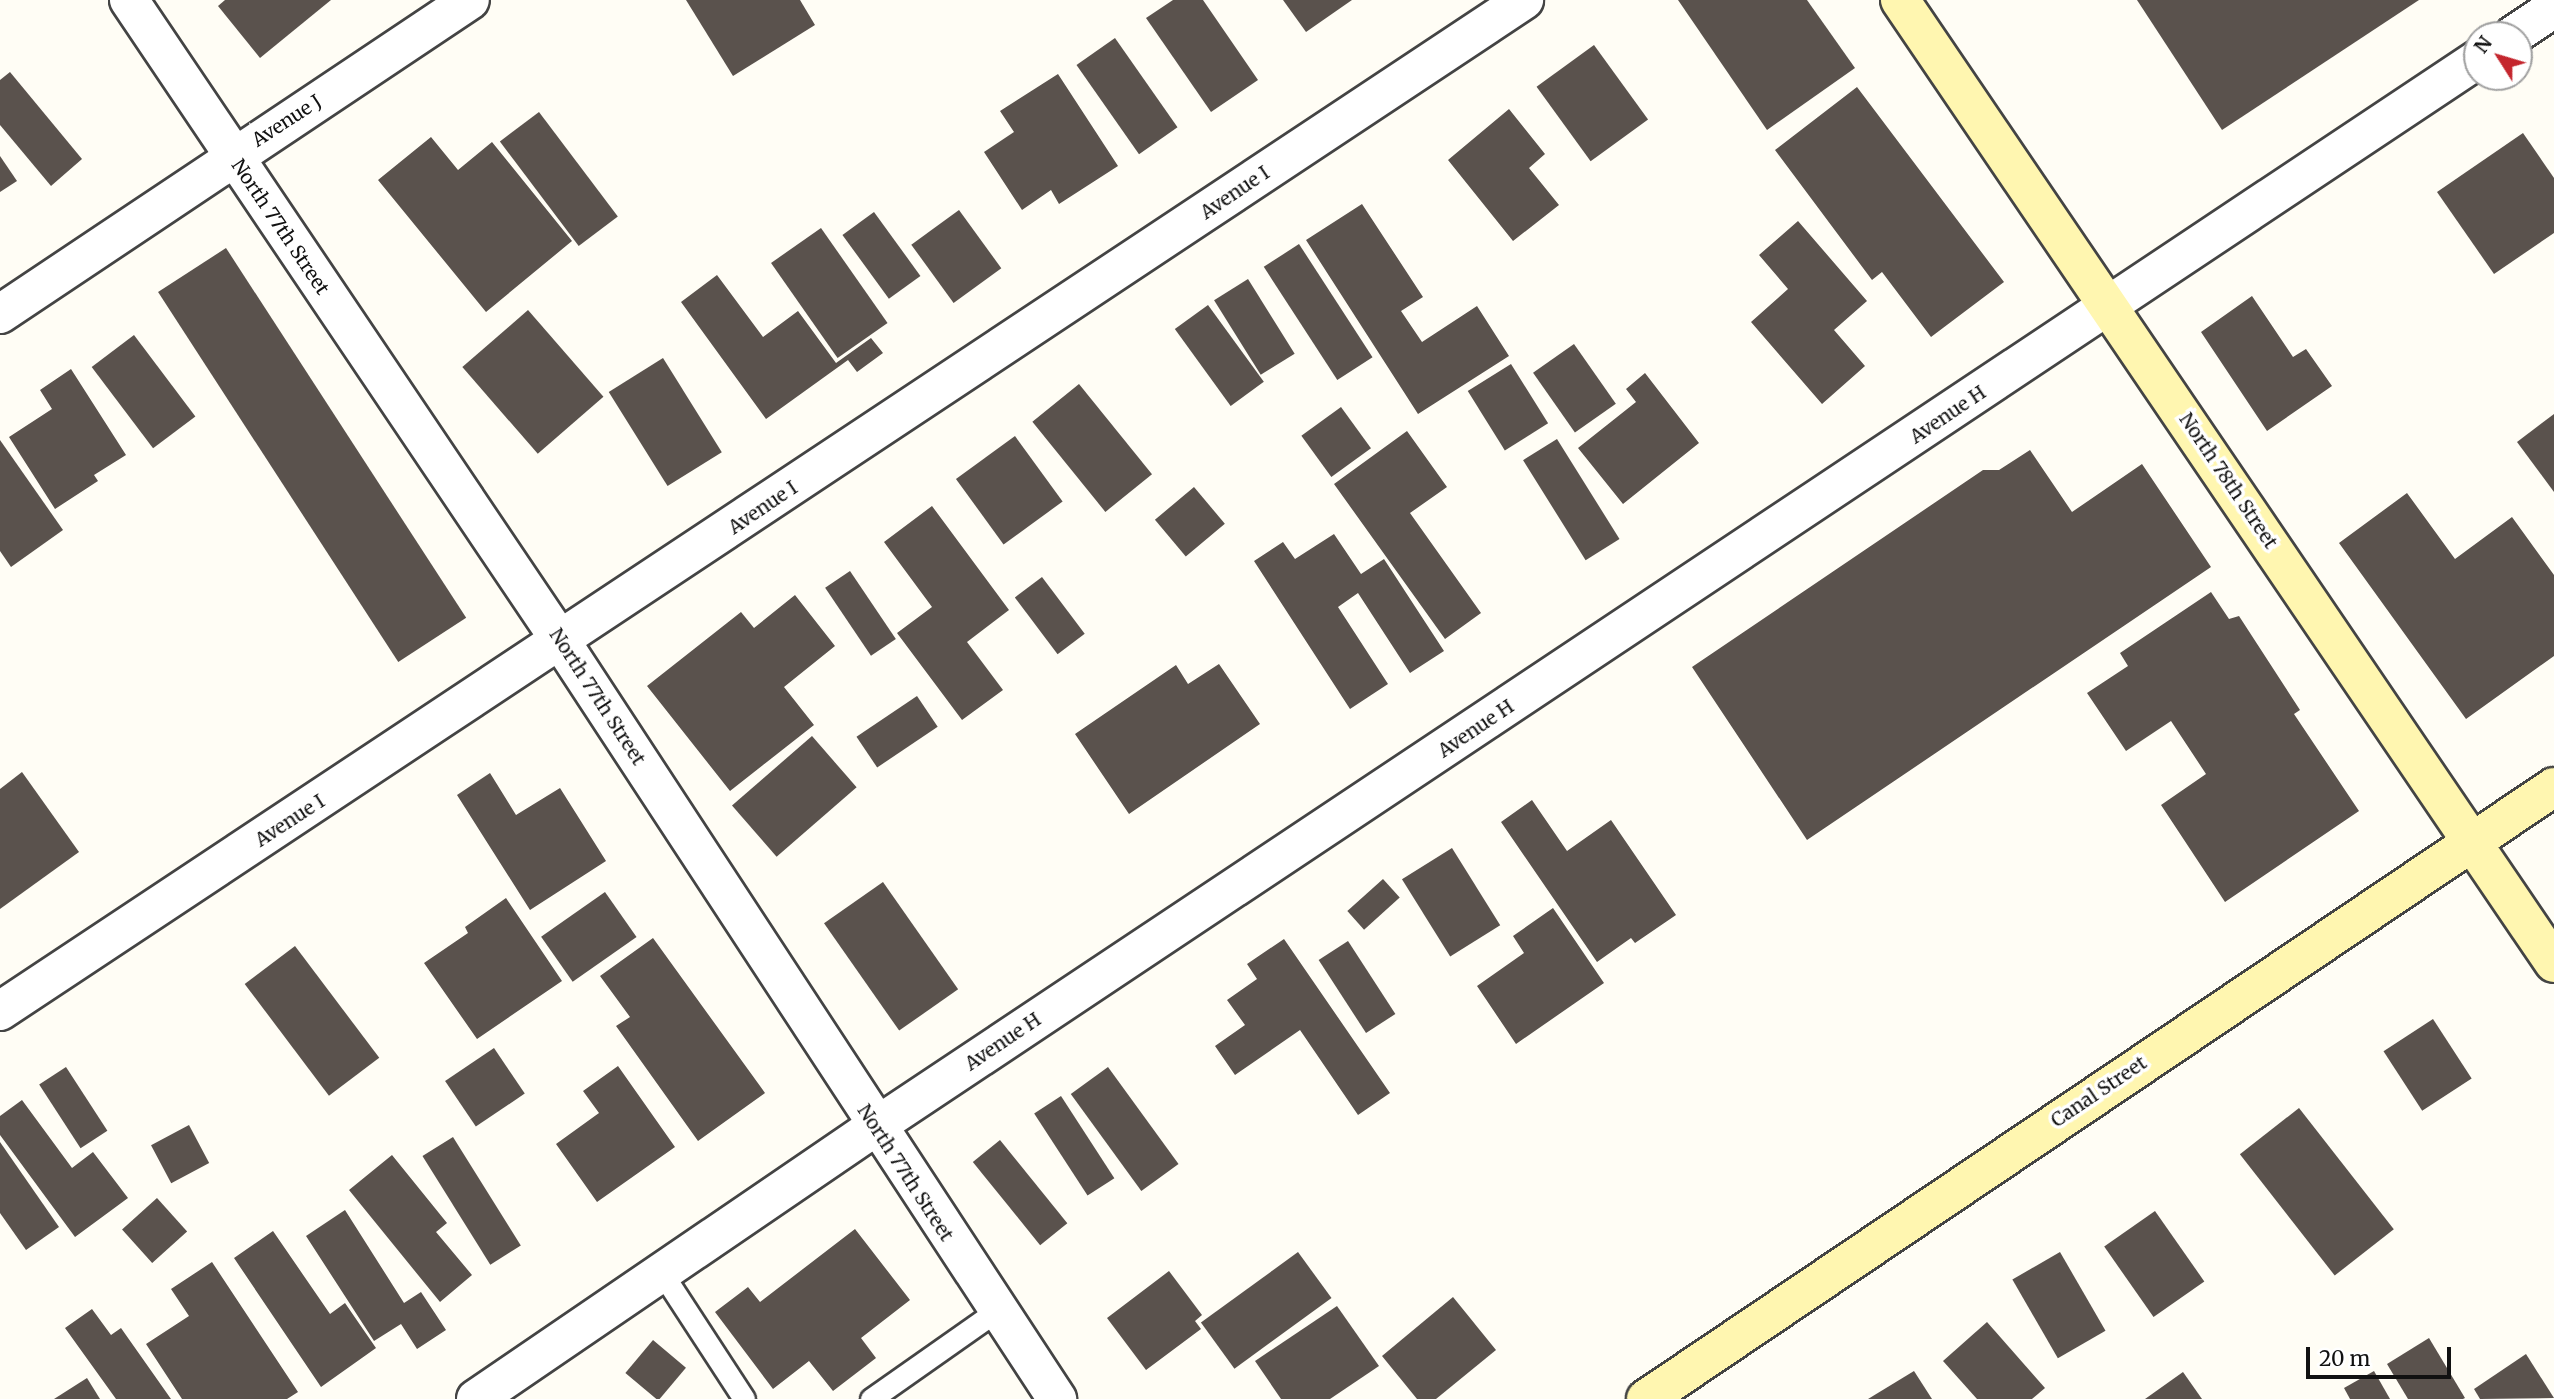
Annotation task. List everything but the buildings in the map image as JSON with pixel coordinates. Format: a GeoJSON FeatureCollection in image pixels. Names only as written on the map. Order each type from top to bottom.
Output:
{"type":"FeatureCollection","features":[{"type":"Feature","properties":{"kind":"street","name":"North 77th Street"},"geometry":{"type":"LineString","coordinates":[[129,0],[562,643],[875,1127],[1057,1399]]}},
{"type":"Feature","properties":{"kind":"street","name":"Avenue J"},"geometry":{"type":"LineString","coordinates":[[0,314],[470,0]]}},
{"type":"Feature","properties":{"kind":"street","name":"Avenue I"},"geometry":{"type":"LineString","coordinates":[[0,1011],[562,643],[1524,0]]}},
{"type":"Feature","properties":{"kind":"street","name":"North 78th Street"},"geometry":{"type":"LineString","coordinates":[[1900,0],[2473,839],[2554,963]]}},
{"type":"Feature","properties":{"kind":"street"},"geometry":{"type":"LineString","coordinates":[[2533,22],[2554,8]]}},
{"type":"Feature","properties":{"kind":"street","name":"Avenue H"},"geometry":{"type":"LineString","coordinates":[[476,1399],[875,1127],[2110,308],[2463,69]]}},
{"type":"Feature","properties":{"kind":"street","name":"Canal Street"},"geometry":{"type":"LineString","coordinates":[[1646,1399],[2473,839],[2554,787]]}},
{"type":"Feature","properties":{"kind":"lane"},"geometry":{"type":"LineString","coordinates":[[662,1273],[744,1399]]}},
{"type":"Feature","properties":{"kind":"lane"},"geometry":{"type":"LineString","coordinates":[[871,1399],[996,1311]]}}]}
